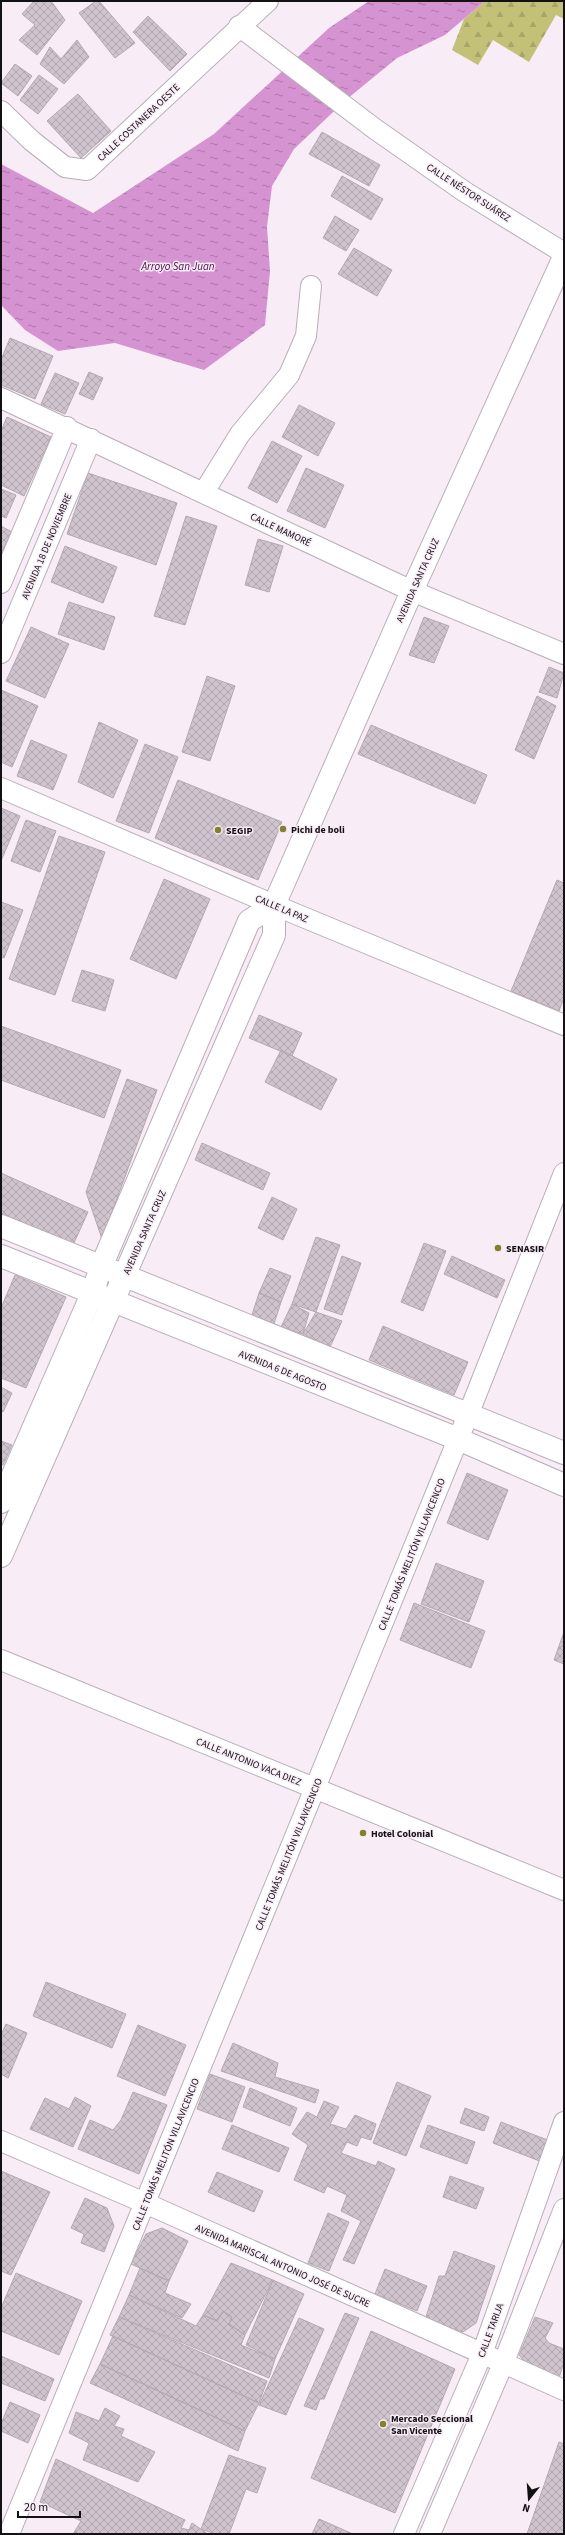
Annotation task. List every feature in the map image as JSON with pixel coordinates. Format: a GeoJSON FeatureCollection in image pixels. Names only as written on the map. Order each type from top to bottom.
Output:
{"type":"FeatureCollection","features":[{"type":"Feature","properties":{"kind":"main road","name":"AVENIDA SANTA CRUZ"},"geometry":{"type":"LineString","coordinates":[[1,1556],[114,1303],[274,935],[274,905],[412,590],[564,257]]}},
{"type":"Feature","properties":{"kind":"main road"},"geometry":{"type":"LineString","coordinates":[[1,1502],[92,1294],[101,1267],[249,921],[274,905]]}},
{"type":"Feature","properties":{"kind":"main road"},"geometry":{"type":"LineString","coordinates":[[1,1226],[564,1454]]}},
{"type":"Feature","properties":{"kind":"main road","name":"AVENIDA 6 DE AGOSTO"},"geometry":{"type":"LineString","coordinates":[[1,1256],[114,1303],[458,1439],[564,1485]]}},
{"type":"Feature","properties":{"kind":"street","name":"CALLE COSTANERA OESTE"},"geometry":{"type":"LineString","coordinates":[[1,111],[32,141],[65,167],[87,170],[239,26],[268,1]]}},
{"type":"Feature","properties":{"kind":"street","name":"CALLE NÉSTOR SUÁREZ"},"geometry":{"type":"LineString","coordinates":[[239,26],[375,129],[465,192],[564,253]]}},
{"type":"Feature","properties":{"kind":"street"},"geometry":{"type":"LineString","coordinates":[[204,492],[240,434],[289,375],[306,336],[311,286]]}},
{"type":"Feature","properties":{"kind":"street","name":"CALLE MAMORÉ"},"geometry":{"type":"LineString","coordinates":[[1,398],[67,427],[412,590],[564,654]]}},
{"type":"Feature","properties":{"kind":"street"},"geometry":{"type":"LineString","coordinates":[[1,583],[67,427]]}},
{"type":"Feature","properties":{"kind":"street","name":"AVENIDA 18 DE NOVIEMBRE"},"geometry":{"type":"LineString","coordinates":[[1,653],[91,439]]}},
{"type":"Feature","properties":{"kind":"street","name":"CALLE LA PAZ"},"geometry":{"type":"LineString","coordinates":[[1,788],[274,905],[564,1025]]}},
{"type":"Feature","properties":{"kind":"street","name":"CALLE TOMÁS MELITÓN VILLAVICENCIO"},"geometry":{"type":"LineString","coordinates":[[8,2532],[316,1788],[468,1415],[564,1173]]}},
{"type":"Feature","properties":{"kind":"street","name":"CALLE ANTONIO VACA DIEZ"},"geometry":{"type":"LineString","coordinates":[[1,1660],[564,1890]]}},
{"type":"Feature","properties":{"kind":"street","name":"CALLE TARIJA"},"geometry":{"type":"LineString","coordinates":[[404,2534],[482,2354],[564,2122]]}},
{"type":"Feature","properties":{"kind":"street","name":"AVENIDA MARISCAL ANTONIO JOSÉ DE SUCRE"},"geometry":{"type":"LineString","coordinates":[[1,2141],[145,2203],[564,2390]]}},
{"type":"Feature","properties":{"kind":"street"},"geometry":{"type":"LineString","coordinates":[[430,2534],[503,2364],[564,2209]]}},
{"type":"Feature","properties":{"kind":"green space"},"geometry":{"type":"Polygon","coordinates":[[[485,1],[564,1],[564,19],[556,15],[529,62],[493,40],[478,65],[452,50],[464,19],[485,1]]]}},
{"type":"Feature","properties":{"kind":"water","name":"Arroyo San Juan"},"geometry":{"type":"Polygon","coordinates":[[[369,1],[485,1],[445,35],[397,58],[347,99],[294,149],[272,186],[267,227],[270,271],[265,325],[204,370],[115,343],[58,351],[25,330],[1,305],[1,164],[93,213],[214,134],[329,28],[369,1]]]}},
{"type":"Feature","properties":{"kind":"building"},"geometry":{"type":"Polygon","coordinates":[[[34,1],[51,1],[65,20],[37,55],[19,40],[35,25],[22,14],[34,1]]]}},
{"type":"Feature","properties":{"kind":"building"},"geometry":{"type":"Polygon","coordinates":[[[96,1],[99,1],[135,43],[115,58],[79,13],[96,1]]]}},
{"type":"Feature","properties":{"kind":"building"},"geometry":{"type":"Polygon","coordinates":[[[148,16],[187,54],[170,71],[133,32],[148,16]]]}},
{"type":"Feature","properties":{"kind":"building"},"geometry":{"type":"Polygon","coordinates":[[[77,40],[89,57],[64,84],[40,64],[50,47],[61,59],[77,40]]]}},
{"type":"Feature","properties":{"kind":"building"},"geometry":{"type":"Polygon","coordinates":[[[15,64],[32,76],[18,96],[1,83],[15,64]]]}},
{"type":"Feature","properties":{"kind":"building"},"geometry":{"type":"Polygon","coordinates":[[[39,75],[58,89],[38,114],[20,100],[39,75]]]}},
{"type":"Feature","properties":{"kind":"building"},"geometry":{"type":"Polygon","coordinates":[[[78,94],[111,131],[81,158],[47,121],[78,94]]]}},
{"type":"Feature","properties":{"kind":"building"},"geometry":{"type":"Polygon","coordinates":[[[322,132],[380,165],[369,186],[309,154],[322,132]]]}},
{"type":"Feature","properties":{"kind":"building"},"geometry":{"type":"Polygon","coordinates":[[[342,176],[383,199],[371,220],[331,196],[342,176]]]}},
{"type":"Feature","properties":{"kind":"building"},"geometry":{"type":"Polygon","coordinates":[[[335,216],[359,230],[346,251],[323,238],[335,216]]]}},
{"type":"Feature","properties":{"kind":"building"},"geometry":{"type":"Polygon","coordinates":[[[354,248],[392,270],[377,296],[338,274],[354,248]]]}},
{"type":"Feature","properties":{"kind":"building"},"geometry":{"type":"Polygon","coordinates":[[[10,338],[53,356],[35,399],[1,385],[1,360],[10,338]]]}},
{"type":"Feature","properties":{"kind":"building"},"geometry":{"type":"Polygon","coordinates":[[[89,372],[103,378],[93,400],[79,394],[89,372]]]}},
{"type":"Feature","properties":{"kind":"building"},"geometry":{"type":"Polygon","coordinates":[[[55,373],[79,383],[65,414],[41,404],[55,373]]]}},
{"type":"Feature","properties":{"kind":"building"},"geometry":{"type":"Polygon","coordinates":[[[299,405],[335,423],[318,456],[282,437],[299,405]]]}},
{"type":"Feature","properties":{"kind":"building"},"geometry":{"type":"Polygon","coordinates":[[[7,417],[51,437],[24,496],[1,485],[1,431],[7,417]]]}},
{"type":"Feature","properties":{"kind":"building"},"geometry":{"type":"Polygon","coordinates":[[[272,441],[302,456],[277,503],[248,488],[272,441]]]}},
{"type":"Feature","properties":{"kind":"building"},"geometry":{"type":"Polygon","coordinates":[[[306,468],[344,485],[325,528],[287,511],[306,468]]]}},
{"type":"Feature","properties":{"kind":"building"},"geometry":{"type":"Polygon","coordinates":[[[88,473],[177,503],[156,565],[67,534],[88,473]]]}},
{"type":"Feature","properties":{"kind":"building"},"geometry":{"type":"Polygon","coordinates":[[[1,489],[16,495],[6,518],[1,516],[1,489]]]}},
{"type":"Feature","properties":{"kind":"building"},"geometry":{"type":"Polygon","coordinates":[[[186,516],[217,526],[185,625],[154,616],[186,516]]]}},
{"type":"Feature","properties":{"kind":"building"},"geometry":{"type":"Polygon","coordinates":[[[1,526],[12,532],[1,554],[1,526]]]}},
{"type":"Feature","properties":{"kind":"building"},"geometry":{"type":"Polygon","coordinates":[[[258,539],[283,546],[269,592],[245,585],[258,539]]]}},
{"type":"Feature","properties":{"kind":"building"},"geometry":{"type":"Polygon","coordinates":[[[65,546],[117,567],[103,603],[51,582],[65,546]]]}},
{"type":"Feature","properties":{"kind":"building"},"geometry":{"type":"Polygon","coordinates":[[[69,602],[115,617],[104,650],[58,634],[69,602]]]}},
{"type":"Feature","properties":{"kind":"building"},"geometry":{"type":"Polygon","coordinates":[[[424,617],[449,626],[434,663],[409,655],[424,617]]]}},
{"type":"Feature","properties":{"kind":"building"},"geometry":{"type":"Polygon","coordinates":[[[31,627],[69,644],[45,698],[6,681],[31,627]]]}},
{"type":"Feature","properties":{"kind":"building"},"geometry":{"type":"Polygon","coordinates":[[[549,667],[564,673],[557,698],[539,692],[549,667]]]}},
{"type":"Feature","properties":{"kind":"building"},"geometry":{"type":"Polygon","coordinates":[[[207,676],[235,686],[210,761],[182,752],[207,676]]]}},
{"type":"Feature","properties":{"kind":"building"},"geometry":{"type":"Polygon","coordinates":[[[1,690],[38,706],[12,767],[1,762],[1,690]]]}},
{"type":"Feature","properties":{"kind":"building"},"geometry":{"type":"Polygon","coordinates":[[[537,696],[556,706],[534,759],[515,750],[537,696]]]}},
{"type":"Feature","properties":{"kind":"building"},"geometry":{"type":"Polygon","coordinates":[[[99,722],[138,740],[113,798],[78,782],[99,722]]]}},
{"type":"Feature","properties":{"kind":"building"},"geometry":{"type":"Polygon","coordinates":[[[371,725],[487,775],[475,804],[358,754],[371,725]]]}},
{"type":"Feature","properties":{"kind":"building"},"geometry":{"type":"Polygon","coordinates":[[[31,740],[67,755],[53,790],[17,776],[31,740]]]}},
{"type":"Feature","properties":{"kind":"building"},"geometry":{"type":"Polygon","coordinates":[[[145,744],[178,757],[149,833],[116,821],[145,744]]]}},
{"type":"Feature","properties":{"kind":"building","name":"SEGIP"},"geometry":{"type":"Polygon","coordinates":[[[178,780],[282,822],[258,880],[155,838],[178,780]]]}},
{"type":"Feature","properties":{"kind":"building"},"geometry":{"type":"Polygon","coordinates":[[[1,808],[20,816],[1,861],[1,808]]]}},
{"type":"Feature","properties":{"kind":"building"},"geometry":{"type":"Polygon","coordinates":[[[26,820],[56,831],[40,872],[11,861],[26,820]]]}},
{"type":"Feature","properties":{"kind":"building"},"geometry":{"type":"Polygon","coordinates":[[[59,836],[105,852],[55,995],[9,979],[59,836]]]}},
{"type":"Feature","properties":{"kind":"building"},"geometry":{"type":"Polygon","coordinates":[[[164,879],[210,899],[176,979],[130,959],[164,879]]]}},
{"type":"Feature","properties":{"kind":"building"},"geometry":{"type":"Polygon","coordinates":[[[557,880],[564,883],[564,998],[559,1011],[511,991],[557,880]]]}},
{"type":"Feature","properties":{"kind":"building"},"geometry":{"type":"Polygon","coordinates":[[[1,902],[23,910],[4,958],[1,957],[1,902]]]}},
{"type":"Feature","properties":{"kind":"building"},"geometry":{"type":"Polygon","coordinates":[[[82,970],[114,980],[105,1011],[72,1001],[82,970]]]}},
{"type":"Feature","properties":{"kind":"building"},"geometry":{"type":"Polygon","coordinates":[[[259,1015],[302,1033],[292,1056],[249,1038],[259,1015]]]}},
{"type":"Feature","properties":{"kind":"building"},"geometry":{"type":"Polygon","coordinates":[[[1,1026],[121,1070],[104,1118],[1,1080],[1,1026]]]}},
{"type":"Feature","properties":{"kind":"building"},"geometry":{"type":"Polygon","coordinates":[[[281,1050],[337,1079],[321,1110],[265,1082],[281,1050]]]}},
{"type":"Feature","properties":{"kind":"building"},"geometry":{"type":"Polygon","coordinates":[[[127,1079],[157,1090],[102,1239],[86,1192],[127,1079]]]}},
{"type":"Feature","properties":{"kind":"building"},"geometry":{"type":"Polygon","coordinates":[[[202,1143],[270,1173],[263,1190],[195,1160],[202,1143]]]}},
{"type":"Feature","properties":{"kind":"building"},"geometry":{"type":"Polygon","coordinates":[[[1,1173],[88,1212],[73,1245],[1,1214],[1,1173]]]}},
{"type":"Feature","properties":{"kind":"building"},"geometry":{"type":"Polygon","coordinates":[[[272,1197],[297,1209],[283,1240],[258,1228],[272,1197]]]}},
{"type":"Feature","properties":{"kind":"building"},"geometry":{"type":"Polygon","coordinates":[[[316,1237],[340,1245],[316,1312],[292,1304],[316,1237]]]}},
{"type":"Feature","properties":{"kind":"building"},"geometry":{"type":"Polygon","coordinates":[[[424,1243],[446,1251],[423,1311],[401,1302],[424,1243]]]}},
{"type":"Feature","properties":{"kind":"building"},"geometry":{"type":"Polygon","coordinates":[[[342,1256],[361,1263],[342,1315],[324,1309],[342,1256]]]}},
{"type":"Feature","properties":{"kind":"building"},"geometry":{"type":"Polygon","coordinates":[[[452,1256],[505,1280],[497,1298],[444,1274],[452,1256]]]}},
{"type":"Feature","properties":{"kind":"building"},"geometry":{"type":"Polygon","coordinates":[[[270,1268],[291,1276],[281,1302],[259,1293],[270,1268]]]}},
{"type":"Feature","properties":{"kind":"building"},"geometry":{"type":"Polygon","coordinates":[[[15,1275],[66,1297],[26,1388],[1,1378],[1,1308],[15,1275]]]}},
{"type":"Feature","properties":{"kind":"building"},"geometry":{"type":"Polygon","coordinates":[[[259,1293],[281,1302],[273,1327],[250,1321],[259,1293]]]}},
{"type":"Feature","properties":{"kind":"building"},"geometry":{"type":"Polygon","coordinates":[[[292,1304],[309,1313],[303,1334],[281,1327],[292,1304]]]}},
{"type":"Feature","properties":{"kind":"building"},"geometry":{"type":"Polygon","coordinates":[[[316,1312],[342,1321],[330,1347],[303,1334],[316,1312]]]}},
{"type":"Feature","properties":{"kind":"building"},"geometry":{"type":"Polygon","coordinates":[[[383,1326],[468,1362],[454,1395],[369,1360],[383,1326]]]}},
{"type":"Feature","properties":{"kind":"building"},"geometry":{"type":"Polygon","coordinates":[[[1,1387],[12,1393],[3,1412],[1,1411],[1,1387]]]}},
{"type":"Feature","properties":{"kind":"building"},"geometry":{"type":"Polygon","coordinates":[[[1,1441],[12,1445],[3,1465],[1,1464],[1,1441]]]}},
{"type":"Feature","properties":{"kind":"building"},"geometry":{"type":"Polygon","coordinates":[[[467,1473],[508,1490],[488,1540],[447,1523],[467,1473]]]}},
{"type":"Feature","properties":{"kind":"building"},"geometry":{"type":"Polygon","coordinates":[[[436,1563],[484,1581],[469,1622],[421,1604],[436,1563]]]}},
{"type":"Feature","properties":{"kind":"building"},"geometry":{"type":"Polygon","coordinates":[[[414,1603],[485,1631],[471,1668],[400,1640],[414,1603]]]}},
{"type":"Feature","properties":{"kind":"building"},"geometry":{"type":"Polygon","coordinates":[[[564,1632],[564,1664],[554,1660],[564,1632]]]}},
{"type":"Feature","properties":{"kind":"building"},"geometry":{"type":"Polygon","coordinates":[[[46,1982],[126,2014],[112,2048],[33,2016],[46,1982]]]}},
{"type":"Feature","properties":{"kind":"building"},"geometry":{"type":"Polygon","coordinates":[[[6,2024],[27,2033],[8,2078],[1,2074],[1,2035],[6,2024]]]}},
{"type":"Feature","properties":{"kind":"building"},"geometry":{"type":"Polygon","coordinates":[[[138,2025],[186,2045],[165,2096],[117,2076],[138,2025]]]}},
{"type":"Feature","properties":{"kind":"building"},"geometry":{"type":"Polygon","coordinates":[[[233,2043],[278,2063],[275,2077],[319,2090],[315,2103],[221,2071],[233,2043]]]}},
{"type":"Feature","properties":{"kind":"building"},"geometry":{"type":"Polygon","coordinates":[[[210,2074],[245,2087],[232,2122],[197,2109],[210,2074]]]}},
{"type":"Feature","properties":{"kind":"building"},"geometry":{"type":"Polygon","coordinates":[[[397,2082],[431,2096],[406,2156],[373,2143],[397,2082]]]}},
{"type":"Feature","properties":{"kind":"building"},"geometry":{"type":"Polygon","coordinates":[[[250,2088],[297,2108],[290,2126],[243,2107],[250,2088]]]}},
{"type":"Feature","properties":{"kind":"building"},"geometry":{"type":"Polygon","coordinates":[[[133,2092],[167,2105],[139,2174],[78,2149],[90,2120],[113,2130],[121,2120],[133,2092]]]}},
{"type":"Feature","properties":{"kind":"building"},"geometry":{"type":"Polygon","coordinates":[[[75,2097],[91,2106],[73,2147],[30,2129],[45,2098],[69,2109],[75,2097]]]}},
{"type":"Feature","properties":{"kind":"building"},"geometry":{"type":"Polygon","coordinates":[[[324,2101],[339,2107],[330,2124],[346,2129],[355,2115],[376,2124],[371,2140],[361,2137],[357,2146],[347,2142],[341,2153],[376,2166],[378,2161],[395,2169],[354,2264],[343,2260],[361,2221],[341,2211],[347,2195],[327,2186],[324,2193],[294,2180],[308,2145],[292,2134],[307,2112],[317,2117],[324,2101]]]}},
{"type":"Feature","properties":{"kind":"building"},"geometry":{"type":"Polygon","coordinates":[[[465,2108],[489,2117],[484,2131],[460,2123],[465,2108]]]}},
{"type":"Feature","properties":{"kind":"building"},"geometry":{"type":"Polygon","coordinates":[[[501,2122],[550,2141],[542,2162],[493,2143],[501,2122]]]}},
{"type":"Feature","properties":{"kind":"building"},"geometry":{"type":"Polygon","coordinates":[[[232,2125],[289,2148],[279,2172],[222,2149],[232,2125]]]}},
{"type":"Feature","properties":{"kind":"building"},"geometry":{"type":"Polygon","coordinates":[[[428,2125],[475,2142],[467,2164],[420,2147],[428,2125]]]}},
{"type":"Feature","properties":{"kind":"building"},"geometry":{"type":"Polygon","coordinates":[[[1,2171],[50,2192],[11,2275],[1,2271],[1,2171]]]}},
{"type":"Feature","properties":{"kind":"building"},"geometry":{"type":"Polygon","coordinates":[[[217,2172],[263,2191],[254,2212],[208,2192],[217,2172]]]}},
{"type":"Feature","properties":{"kind":"building"},"geometry":{"type":"Polygon","coordinates":[[[450,2176],[484,2188],[476,2209],[443,2197],[450,2176]]]}},
{"type":"Feature","properties":{"kind":"building"},"geometry":{"type":"Polygon","coordinates":[[[85,2198],[107,2208],[114,2226],[104,2252],[81,2243],[84,2234],[71,2228],[85,2198]]]}},
{"type":"Feature","properties":{"kind":"building"},"geometry":{"type":"Polygon","coordinates":[[[328,2213],[349,2222],[329,2271],[308,2263],[328,2213]]]}},
{"type":"Feature","properties":{"kind":"building"},"geometry":{"type":"Polygon","coordinates":[[[162,2228],[188,2241],[169,2281],[131,2264],[146,2234],[162,2228]]]}},
{"type":"Feature","properties":{"kind":"building"},"geometry":{"type":"Polygon","coordinates":[[[454,2251],[495,2266],[476,2323],[463,2332],[425,2320],[439,2276],[445,2276],[454,2251]]]}},
{"type":"Feature","properties":{"kind":"building"},"geometry":{"type":"Polygon","coordinates":[[[231,2263],[273,2280],[245,2335],[229,2324],[232,2317],[223,2311],[217,2321],[203,2315],[231,2263]]]}},
{"type":"Feature","properties":{"kind":"building"},"geometry":{"type":"Polygon","coordinates":[[[140,2268],[169,2281],[165,2293],[191,2304],[182,2318],[129,2295],[140,2268]]]}},
{"type":"Feature","properties":{"kind":"building"},"geometry":{"type":"Polygon","coordinates":[[[385,2269],[427,2286],[417,2311],[375,2294],[385,2269]]]}},
{"type":"Feature","properties":{"kind":"building"},"geometry":{"type":"Polygon","coordinates":[[[16,2273],[82,2301],[59,2355],[1,2331],[1,2308],[16,2273]]]}},
{"type":"Feature","properties":{"kind":"building"},"geometry":{"type":"Polygon","coordinates":[[[273,2280],[304,2294],[275,2359],[246,2345],[273,2280]]]}},
{"type":"Feature","properties":{"kind":"building"},"geometry":{"type":"Polygon","coordinates":[[[129,2295],[196,2326],[203,2315],[217,2321],[223,2311],[232,2317],[229,2324],[245,2335],[241,2345],[275,2359],[269,2378],[119,2317],[129,2295]]]}},
{"type":"Feature","properties":{"kind":"building"},"geometry":{"type":"Polygon","coordinates":[[[345,2313],[359,2318],[324,2399],[320,2399],[316,2410],[304,2406],[345,2313]]]}},
{"type":"Feature","properties":{"kind":"building"},"geometry":{"type":"Polygon","coordinates":[[[119,2317],[267,2381],[259,2403],[110,2335],[119,2317]]]}},
{"type":"Feature","properties":{"kind":"building"},"geometry":{"type":"Polygon","coordinates":[[[535,2317],[553,2323],[545,2338],[549,2343],[564,2349],[564,2362],[559,2378],[527,2364],[519,2355],[535,2317]]]}},
{"type":"Feature","properties":{"kind":"building"},"geometry":{"type":"Polygon","coordinates":[[[299,2318],[324,2329],[286,2415],[259,2405],[299,2318]]]}},
{"type":"Feature","properties":{"kind":"building","name":"Mercado Seccional San Vicente"},"geometry":{"type":"Polygon","coordinates":[[[371,2331],[455,2369],[395,2513],[311,2478],[371,2331]]]}},
{"type":"Feature","properties":{"kind":"building"},"geometry":{"type":"Polygon","coordinates":[[[113,2336],[259,2403],[245,2431],[100,2364],[113,2336]]]}},
{"type":"Feature","properties":{"kind":"building"},"geometry":{"type":"Polygon","coordinates":[[[1,2356],[54,2379],[45,2401],[1,2383],[1,2356]]]}},
{"type":"Feature","properties":{"kind":"building"},"geometry":{"type":"Polygon","coordinates":[[[100,2364],[245,2431],[238,2451],[90,2383],[100,2364]]]}},
{"type":"Feature","properties":{"kind":"building"},"geometry":{"type":"Polygon","coordinates":[[[10,2402],[40,2415],[28,2443],[1,2431],[1,2424],[10,2402]]]}},
{"type":"Feature","properties":{"kind":"building"},"geometry":{"type":"Polygon","coordinates":[[[105,2408],[120,2416],[114,2426],[124,2429],[121,2436],[155,2452],[138,2482],[83,2460],[89,2443],[69,2433],[76,2412],[99,2421],[105,2408]]]}},
{"type":"Feature","properties":{"kind":"building"},"geometry":{"type":"Polygon","coordinates":[[[559,2442],[564,2444],[564,2534],[527,2534],[559,2442]]]}},
{"type":"Feature","properties":{"kind":"building"},"geometry":{"type":"Polygon","coordinates":[[[229,2455],[266,2468],[257,2493],[246,2489],[229,2534],[215,2534],[201,2529],[229,2455]]]}},
{"type":"Feature","properties":{"kind":"building"},"geometry":{"type":"Polygon","coordinates":[[[56,2459],[185,2520],[181,2528],[189,2530],[192,2523],[208,2534],[73,2534],[81,2521],[40,2502],[56,2459]]]}},
{"type":"Feature","properties":{"kind":"building"},"geometry":{"type":"Polygon","coordinates":[[[319,2519],[353,2534],[312,2534],[319,2519]]]}},
{"type":"Feature","properties":{"kind":"place","name":"Pichi de boli"},"geometry":{"type":"Point","coordinates":[283,829]}},
{"type":"Feature","properties":{"kind":"place","name":"SEGIP"},"geometry":{"type":"Point","coordinates":[218,830]}},
{"type":"Feature","properties":{"kind":"place","name":"SENASIR"},"geometry":{"type":"Point","coordinates":[498,1248]}},
{"type":"Feature","properties":{"kind":"place","name":"Hotel Colonial"},"geometry":{"type":"Point","coordinates":[363,1833]}},
{"type":"Feature","properties":{"kind":"place","name":"Mercado Seccional San Vicente"},"geometry":{"type":"Point","coordinates":[383,2424]}}]}
